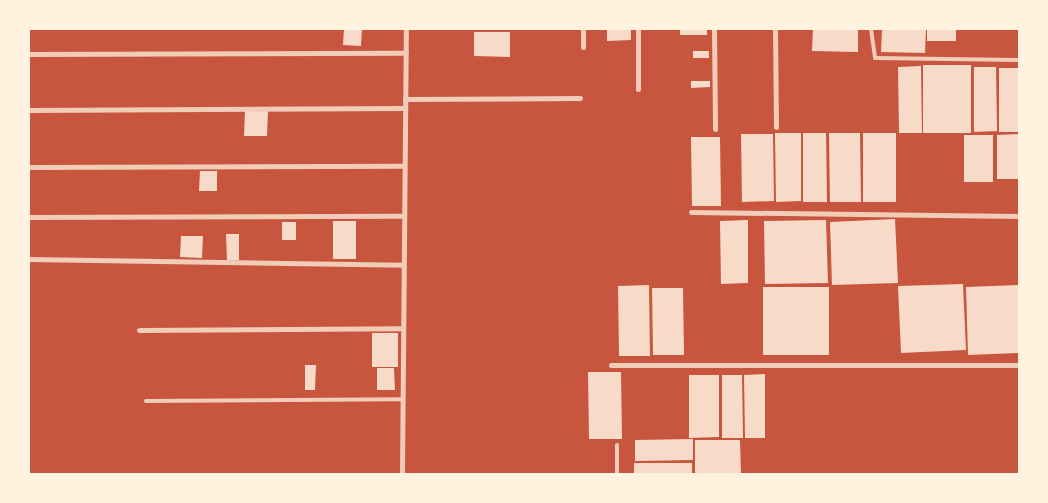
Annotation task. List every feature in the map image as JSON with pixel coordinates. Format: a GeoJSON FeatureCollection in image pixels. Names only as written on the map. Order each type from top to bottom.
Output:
{"type":"FeatureCollection","features":[{"type":"Feature","properties":{"kind":"street"},"geometry":{"type":"LineString","coordinates":[[402,474],[406,29]]}},
{"type":"Feature","properties":{"kind":"street"},"geometry":{"type":"LineString","coordinates":[[583,29],[583,47]]}},
{"type":"Feature","properties":{"kind":"street"},"geometry":{"type":"LineString","coordinates":[[638,29],[638,89]]}},
{"type":"Feature","properties":{"kind":"street"},"geometry":{"type":"LineString","coordinates":[[714,29],[715,129]]}},
{"type":"Feature","properties":{"kind":"street"},"geometry":{"type":"LineString","coordinates":[[775,29],[776,126]]}},
{"type":"Feature","properties":{"kind":"street"},"geometry":{"type":"LineString","coordinates":[[29,54],[406,53]]}},
{"type":"Feature","properties":{"kind":"street"},"geometry":{"type":"LineString","coordinates":[[405,98],[580,98]]}},
{"type":"Feature","properties":{"kind":"street"},"geometry":{"type":"LineString","coordinates":[[29,110],[405,108]]}},
{"type":"Feature","properties":{"kind":"street"},"geometry":{"type":"LineString","coordinates":[[29,167],[404,166]]}},
{"type":"Feature","properties":{"kind":"street"},"geometry":{"type":"LineString","coordinates":[[691,212],[1019,216]]}},
{"type":"Feature","properties":{"kind":"street"},"geometry":{"type":"LineString","coordinates":[[29,217],[403,216]]}},
{"type":"Feature","properties":{"kind":"street"},"geometry":{"type":"LineString","coordinates":[[29,258],[403,265]]}},
{"type":"Feature","properties":{"kind":"street"},"geometry":{"type":"LineString","coordinates":[[139,330],[402,328]]}},
{"type":"Feature","properties":{"kind":"street"},"geometry":{"type":"LineString","coordinates":[[611,365],[1019,365]]}},
{"type":"Feature","properties":{"kind":"lane"},"geometry":{"type":"LineString","coordinates":[[871,29],[875,58],[1019,60]]}},
{"type":"Feature","properties":{"kind":"lane"},"geometry":{"type":"LineString","coordinates":[[146,401],[402,399]]}},
{"type":"Feature","properties":{"kind":"lane"},"geometry":{"type":"LineString","coordinates":[[617,445],[617,474]]}},
{"type":"Feature","properties":{"kind":"building"},"geometry":{"type":"Polygon","coordinates":[[[344,29],[362,29],[361,46],[343,45],[344,29]]]}},
{"type":"Feature","properties":{"kind":"building"},"geometry":{"type":"Polygon","coordinates":[[[607,29],[631,29],[631,40],[607,41],[607,29]]]}},
{"type":"Feature","properties":{"kind":"building"},"geometry":{"type":"Polygon","coordinates":[[[680,29],[707,29],[707,35],[680,35],[680,29]]]}},
{"type":"Feature","properties":{"kind":"building"},"geometry":{"type":"Polygon","coordinates":[[[813,29],[858,29],[858,52],[812,51],[813,29]]]}},
{"type":"Feature","properties":{"kind":"building"},"geometry":{"type":"Polygon","coordinates":[[[882,29],[926,29],[925,53],[881,52],[882,29]]]}},
{"type":"Feature","properties":{"kind":"building"},"geometry":{"type":"Polygon","coordinates":[[[927,29],[956,29],[956,41],[927,41],[927,29]]]}},
{"type":"Feature","properties":{"kind":"building"},"geometry":{"type":"Polygon","coordinates":[[[474,32],[510,32],[510,57],[474,56],[474,32]]]}},
{"type":"Feature","properties":{"kind":"building"},"geometry":{"type":"Polygon","coordinates":[[[693,51],[709,51],[709,58],[693,58],[693,51]]]}},
{"type":"Feature","properties":{"kind":"building"},"geometry":{"type":"Polygon","coordinates":[[[923,65],[971,65],[971,133],[923,133],[923,65]]]}},
{"type":"Feature","properties":{"kind":"building"},"geometry":{"type":"Polygon","coordinates":[[[921,66],[922,133],[899,133],[898,67],[921,66]]]}},
{"type":"Feature","properties":{"kind":"building"},"geometry":{"type":"Polygon","coordinates":[[[974,67],[996,67],[997,131],[974,132],[974,67]]]}},
{"type":"Feature","properties":{"kind":"building"},"geometry":{"type":"Polygon","coordinates":[[[999,68],[1019,68],[1019,132],[999,132],[999,68]]]}},
{"type":"Feature","properties":{"kind":"building"},"geometry":{"type":"Polygon","coordinates":[[[691,81],[710,81],[710,87],[691,88],[691,81]]]}},
{"type":"Feature","properties":{"kind":"building"},"geometry":{"type":"Polygon","coordinates":[[[245,110],[268,110],[267,136],[244,136],[245,110]]]}},
{"type":"Feature","properties":{"kind":"building"},"geometry":{"type":"Polygon","coordinates":[[[775,133],[801,133],[801,201],[776,202],[775,133]]]}},
{"type":"Feature","properties":{"kind":"building"},"geometry":{"type":"Polygon","coordinates":[[[803,133],[826,133],[827,202],[803,202],[803,133]]]}},
{"type":"Feature","properties":{"kind":"building"},"geometry":{"type":"Polygon","coordinates":[[[829,133],[860,133],[861,202],[830,202],[829,133]]]}},
{"type":"Feature","properties":{"kind":"building"},"geometry":{"type":"Polygon","coordinates":[[[863,133],[896,133],[896,202],[863,202],[863,133]]]}},
{"type":"Feature","properties":{"kind":"building"},"geometry":{"type":"Polygon","coordinates":[[[741,134],[773,134],[774,201],[742,202],[741,134]]]}},
{"type":"Feature","properties":{"kind":"building"},"geometry":{"type":"Polygon","coordinates":[[[1019,134],[1019,179],[997,179],[997,135],[1019,134]]]}},
{"type":"Feature","properties":{"kind":"building"},"geometry":{"type":"Polygon","coordinates":[[[964,135],[993,135],[993,182],[964,182],[964,135]]]}},
{"type":"Feature","properties":{"kind":"building"},"geometry":{"type":"Polygon","coordinates":[[[691,137],[720,137],[721,206],[692,206],[691,137]]]}},
{"type":"Feature","properties":{"kind":"building"},"geometry":{"type":"Polygon","coordinates":[[[200,171],[217,171],[217,191],[199,191],[200,171]]]}},
{"type":"Feature","properties":{"kind":"building"},"geometry":{"type":"Polygon","coordinates":[[[895,219],[898,283],[832,285],[830,222],[895,219]]]}},
{"type":"Feature","properties":{"kind":"building"},"geometry":{"type":"Polygon","coordinates":[[[748,220],[748,283],[721,284],[720,221],[748,220]]]}},
{"type":"Feature","properties":{"kind":"building"},"geometry":{"type":"Polygon","coordinates":[[[826,220],[828,283],[765,284],[764,221],[826,220]]]}},
{"type":"Feature","properties":{"kind":"building"},"geometry":{"type":"Polygon","coordinates":[[[333,221],[356,221],[356,259],[333,259],[333,221]]]}},
{"type":"Feature","properties":{"kind":"building"},"geometry":{"type":"Polygon","coordinates":[[[282,222],[296,222],[296,240],[282,240],[282,222]]]}},
{"type":"Feature","properties":{"kind":"building"},"geometry":{"type":"Polygon","coordinates":[[[226,234],[239,234],[239,260],[227,260],[226,234]]]}},
{"type":"Feature","properties":{"kind":"building"},"geometry":{"type":"Polygon","coordinates":[[[181,236],[203,236],[202,258],[180,257],[181,236]]]}},
{"type":"Feature","properties":{"kind":"building"},"geometry":{"type":"Polygon","coordinates":[[[963,284],[966,350],[901,353],[898,286],[963,284]]]}},
{"type":"Feature","properties":{"kind":"building"},"geometry":{"type":"Polygon","coordinates":[[[649,285],[650,356],[619,356],[618,286],[649,285]]]}},
{"type":"Feature","properties":{"kind":"building"},"geometry":{"type":"Polygon","coordinates":[[[1019,285],[1019,353],[968,355],[966,287],[1019,285]]]}},
{"type":"Feature","properties":{"kind":"building"},"geometry":{"type":"Polygon","coordinates":[[[763,287],[829,287],[829,355],[763,355],[763,287]]]}},
{"type":"Feature","properties":{"kind":"building"},"geometry":{"type":"Polygon","coordinates":[[[652,288],[683,288],[684,355],[653,355],[652,288]]]}},
{"type":"Feature","properties":{"kind":"building"},"geometry":{"type":"Polygon","coordinates":[[[372,333],[398,333],[398,367],[372,367],[372,333]]]}},
{"type":"Feature","properties":{"kind":"building"},"geometry":{"type":"Polygon","coordinates":[[[305,365],[316,365],[315,390],[305,390],[305,365]]]}},
{"type":"Feature","properties":{"kind":"building"},"geometry":{"type":"Polygon","coordinates":[[[377,368],[394,368],[395,390],[377,390],[377,368]]]}},
{"type":"Feature","properties":{"kind":"building"},"geometry":{"type":"Polygon","coordinates":[[[588,372],[621,372],[622,439],[589,439],[588,372]]]}},
{"type":"Feature","properties":{"kind":"building"},"geometry":{"type":"Polygon","coordinates":[[[765,374],[765,438],[745,438],[744,375],[765,374]]]}},
{"type":"Feature","properties":{"kind":"building"},"geometry":{"type":"Polygon","coordinates":[[[689,375],[719,375],[719,437],[689,438],[689,375]]]}},
{"type":"Feature","properties":{"kind":"building"},"geometry":{"type":"Polygon","coordinates":[[[722,375],[742,375],[743,438],[722,438],[722,375]]]}},
{"type":"Feature","properties":{"kind":"building"},"geometry":{"type":"Polygon","coordinates":[[[693,439],[693,460],[635,461],[635,440],[693,439]]]}},
{"type":"Feature","properties":{"kind":"building"},"geometry":{"type":"Polygon","coordinates":[[[695,440],[740,440],[741,474],[695,474],[695,440]]]}},
{"type":"Feature","properties":{"kind":"building"},"geometry":{"type":"Polygon","coordinates":[[[634,463],[692,463],[692,474],[634,474],[634,463]]]}}]}
